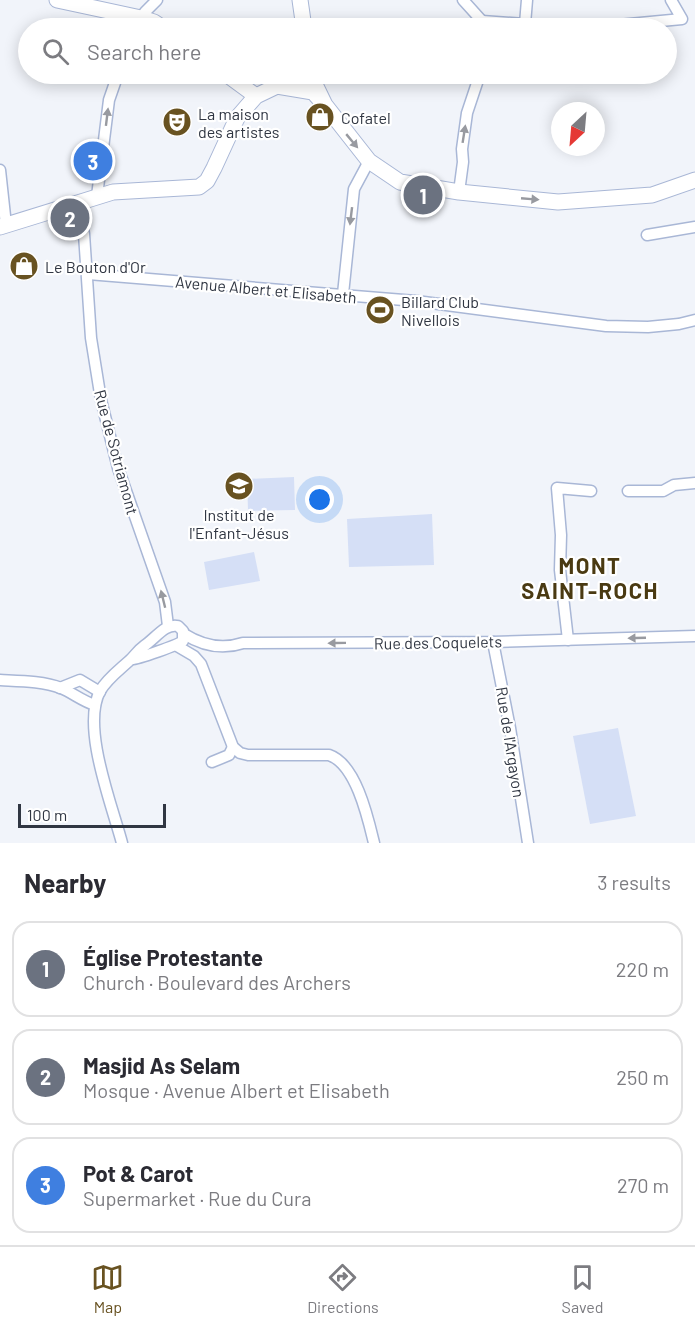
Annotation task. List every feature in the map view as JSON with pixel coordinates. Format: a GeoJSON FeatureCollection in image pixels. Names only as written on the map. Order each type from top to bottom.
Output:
{"type":"FeatureCollection","features":[{"type":"Feature","properties":{"kind":"main road"},"geometry":{"type":"LineString","coordinates":[[57,0],[120,18]]}},
{"type":"Feature","properties":{"kind":"main road"},"geometry":{"type":"LineString","coordinates":[[300,0],[303,18]]}},
{"type":"Feature","properties":{"kind":"main road"},"geometry":{"type":"LineString","coordinates":[[240,84],[256,96]]}},
{"type":"Feature","properties":{"kind":"main road"},"geometry":{"type":"LineString","coordinates":[[315,84],[325,105]]}},
{"type":"Feature","properties":{"kind":"main road"},"geometry":{"type":"LineString","coordinates":[[3,226],[113,192],[199,187],[207,181],[237,118],[256,96],[274,85],[313,92],[369,161],[400,182],[459,192],[558,202],[651,195],[695,180]]}},
{"type":"Feature","properties":{"kind":"street"},"geometry":{"type":"LineString","coordinates":[[142,18],[157,0]]}},
{"type":"Feature","properties":{"kind":"street"},"geometry":{"type":"LineString","coordinates":[[463,0],[479,18]]}},
{"type":"Feature","properties":{"kind":"street"},"geometry":{"type":"LineString","coordinates":[[526,18],[527,0]]}},
{"type":"Feature","properties":{"kind":"street"},"geometry":{"type":"LineString","coordinates":[[671,0],[682,19],[677,20]]}},
{"type":"Feature","properties":{"kind":"street"},"geometry":{"type":"LineString","coordinates":[[97,196],[109,100],[115,84]]}},
{"type":"Feature","properties":{"kind":"street"},"geometry":{"type":"LineString","coordinates":[[459,192],[467,113],[477,84]]}},
{"type":"Feature","properties":{"kind":"street"},"geometry":{"type":"LineString","coordinates":[[343,294],[354,189],[369,161]]}},
{"type":"Feature","properties":{"kind":"street"},"geometry":{"type":"LineString","coordinates":[[0,170],[3,226]]}},
{"type":"Feature","properties":{"kind":"street"},"geometry":{"type":"LineString","coordinates":[[78,202],[88,274]]}},
{"type":"Feature","properties":{"kind":"street"},"geometry":{"type":"LineString","coordinates":[[647,235],[695,227]]}},
{"type":"Feature","properties":{"kind":"street","name":"Avenue Albert et Elisabeth"},"geometry":{"type":"LineString","coordinates":[[88,274],[343,294],[482,308],[606,326],[648,327],[695,320]]}},
{"type":"Feature","properties":{"kind":"street","name":"Rue de Sotriamont"},"geometry":{"type":"LineString","coordinates":[[88,274],[91,338],[101,400],[118,468],[165,602],[165,629]]}},
{"type":"Feature","properties":{"kind":"street"},"geometry":{"type":"LineString","coordinates":[[628,490],[663,491],[674,485],[695,483]]}},
{"type":"Feature","properties":{"kind":"street"},"geometry":{"type":"LineString","coordinates":[[568,640],[560,570],[561,535],[557,488],[591,490]]}},
{"type":"Feature","properties":{"kind":"street"},"geometry":{"type":"LineString","coordinates":[[122,843],[96,746],[93,727],[95,705],[109,679],[132,659],[135,651],[165,629],[178,626],[184,634],[183,641],[174,646],[132,659]]}},
{"type":"Feature","properties":{"kind":"street"},"geometry":{"type":"LineString","coordinates":[[165,629],[164,643],[194,656],[201,664],[233,747],[240,753],[248,755],[329,755],[338,758],[345,766],[366,810],[374,843]]}},
{"type":"Feature","properties":{"kind":"street","name":"Rue des Coquelets"},"geometry":{"type":"LineString","coordinates":[[184,634],[200,643],[223,647],[243,643],[494,642],[695,636]]}},
{"type":"Feature","properties":{"kind":"street","name":"Rue de l'Argayon"},"geometry":{"type":"LineString","coordinates":[[494,642],[528,843]]}},
{"type":"Feature","properties":{"kind":"street"},"geometry":{"type":"LineString","coordinates":[[200,643],[205,652],[201,664]]}},
{"type":"Feature","properties":{"kind":"street"},"geometry":{"type":"LineString","coordinates":[[0,680],[24,681],[60,688],[95,705]]}},
{"type":"Feature","properties":{"kind":"street"},"geometry":{"type":"LineString","coordinates":[[60,688],[80,681],[100,692]]}},
{"type":"Feature","properties":{"kind":"street"},"geometry":{"type":"LineString","coordinates":[[212,762],[228,755],[233,747]]}},
{"type":"Feature","properties":{"kind":"shaded area"},"geometry":{"type":"Polygon","coordinates":[[[294,477],[295,510],[248,511],[247,479],[294,477]]]}},
{"type":"Feature","properties":{"kind":"shaded area"},"geometry":{"type":"Polygon","coordinates":[[[432,514],[434,565],[349,567],[347,519],[432,514]]]}},
{"type":"Feature","properties":{"kind":"shaded area"},"geometry":{"type":"Polygon","coordinates":[[[254,552],[260,581],[209,590],[204,562],[254,552]]]}},
{"type":"Feature","properties":{"kind":"shaded area"},"geometry":{"type":"Polygon","coordinates":[[[618,728],[636,816],[590,824],[573,736],[618,728]]]}},
{"type":"Feature","properties":{"kind":"place","name":"Cofatel"},"geometry":{"type":"Point","coordinates":[320,117]}},
{"type":"Feature","properties":{"kind":"place","name":"La maison des artistes"},"geometry":{"type":"Point","coordinates":[177,122]}},
{"type":"Feature","properties":{"kind":"place","name":"Pot & Carot"},"geometry":{"type":"Point","coordinates":[93,161]}},
{"type":"Feature","properties":{"kind":"place","name":"Église Protestante"},"geometry":{"type":"Point","coordinates":[423,195]}},
{"type":"Feature","properties":{"kind":"place","name":"Masjid As Selam"},"geometry":{"type":"Point","coordinates":[70,218]}},
{"type":"Feature","properties":{"kind":"place","name":"Le Bouton d'Or"},"geometry":{"type":"Point","coordinates":[24,266]}},
{"type":"Feature","properties":{"kind":"place","name":"Billard Club Nivellois"},"geometry":{"type":"Point","coordinates":[380,310]}},
{"type":"Feature","properties":{"kind":"place","name":"Institut de l'Enfant-Jésus"},"geometry":{"type":"Point","coordinates":[239,486]}},
{"type":"Feature","properties":{"kind":"district","name":"MONT SAINT-ROCH"},"geometry":{"type":"Point","coordinates":[590,578]}}]}
